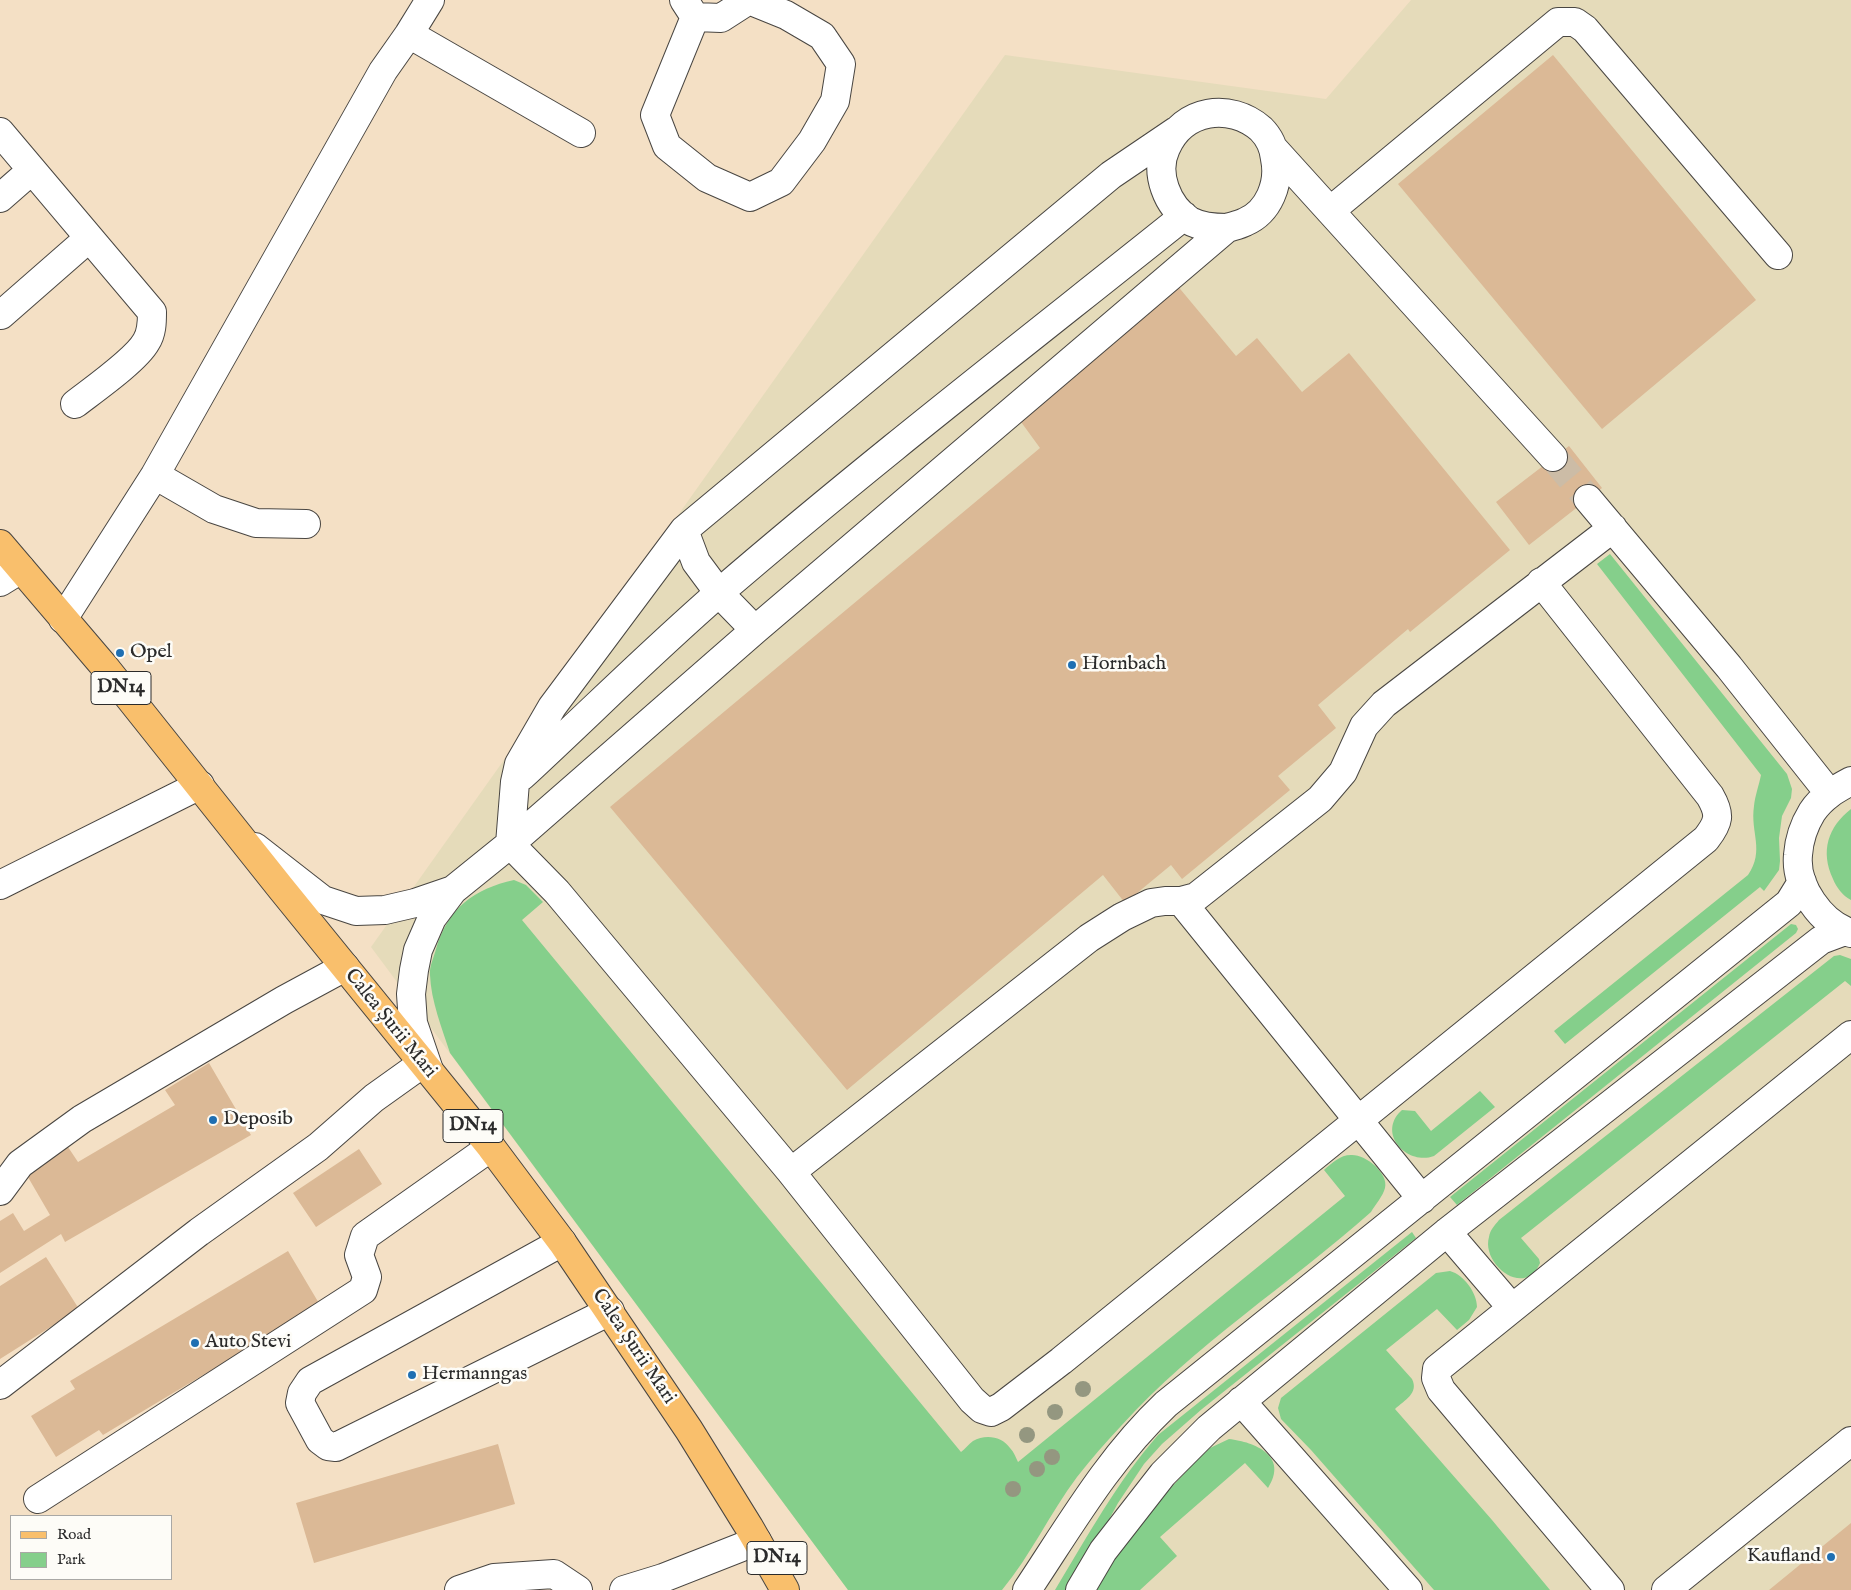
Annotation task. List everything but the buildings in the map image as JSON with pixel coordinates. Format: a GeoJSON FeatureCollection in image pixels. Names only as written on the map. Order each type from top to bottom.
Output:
{"type":"FeatureCollection","features":[{"type":"Feature","properties":{"kind":"main road","name":"Calea Șurii Mari"},"geometry":{"type":"LineString","coordinates":[[0,544],[11,576],[63,619],[104,666],[345,968],[491,1147],[562,1242],[689,1430],[785,1590]]}},
{"type":"Feature","properties":{"kind":"main road","name":"Calea Șurii Mari"},"geometry":{"type":"LineString","coordinates":[[753,1534],[805,1590]]}},
{"type":"Feature","properties":{"kind":"lane"},"geometry":{"type":"LineString","coordinates":[[63,619],[155,475],[383,71],[430,0]]}},
{"type":"Feature","properties":{"kind":"lane"},"geometry":{"type":"LineString","coordinates":[[749,0],[786,15],[822,36],[841,64],[835,101],[812,141],[781,182],[750,197],[707,178],[668,146],[655,115],[689,9],[721,18],[749,0]]}},
{"type":"Feature","properties":{"kind":"lane"},"geometry":{"type":"LineString","coordinates":[[1326,205],[1558,22],[1575,22],[1585,29],[1778,255]]}},
{"type":"Feature","properties":{"kind":"lane"},"geometry":{"type":"LineString","coordinates":[[409,34],[581,133]]}},
{"type":"Feature","properties":{"kind":"lane"},"geometry":{"type":"LineString","coordinates":[[1541,582],[1710,796],[1718,816],[1715,827],[1706,839],[1061,1361],[1012,1400],[991,1412],[982,1409],[972,1400],[791,1172],[557,892],[510,844],[515,782],[519,764],[552,708],[684,530],[1111,176],[1191,120],[1210,113],[1230,113],[1246,118],[1262,130],[1274,148],[1553,458]]}},
{"type":"Feature","properties":{"kind":"lane"},"geometry":{"type":"LineString","coordinates":[[0,132],[152,312],[152,325],[146,342],[137,354],[75,404]]}},
{"type":"Feature","properties":{"kind":"lane"},"geometry":{"type":"LineString","coordinates":[[1176,132],[1165,149],[1161,169],[1165,191],[1175,208],[1184,216],[1191,221],[1209,227],[1227,228],[1246,222],[1262,209],[1273,192],[1278,172],[1274,148]]}},
{"type":"Feature","properties":{"kind":"lane"},"geometry":{"type":"LineString","coordinates":[[0,198],[32,170]]}},
{"type":"Feature","properties":{"kind":"lane"},"geometry":{"type":"LineString","coordinates":[[515,782],[720,592],[929,420],[1184,216]]}},
{"type":"Feature","properties":{"kind":"lane"},"geometry":{"type":"LineString","coordinates":[[0,1385],[199,1232],[318,1147],[374,1098],[426,1068],[413,1023],[411,994],[414,970],[418,950],[432,918],[453,890],[510,844],[755,630],[1227,228]]}},
{"type":"Feature","properties":{"kind":"lane"},"geometry":{"type":"LineString","coordinates":[[1,315],[90,238]]}},
{"type":"Feature","properties":{"kind":"lane"},"geometry":{"type":"LineString","coordinates":[[155,475],[214,509],[256,523],[306,524]]}},
{"type":"Feature","properties":{"kind":"lane"},"geometry":{"type":"LineString","coordinates":[[1588,499],[1730,666],[1840,787],[1813,811],[1802,833],[1798,857],[1802,882],[1811,902],[1826,919],[1848,932]]}},
{"type":"Feature","properties":{"kind":"lane"},"geometry":{"type":"LineString","coordinates":[[791,1172],[1089,938],[1122,916],[1145,906],[1165,900],[1181,901],[1196,897],[1320,799],[1343,772],[1364,726],[1374,713],[1392,697],[1613,528]]}},
{"type":"Feature","properties":{"kind":"lane"},"geometry":{"type":"LineString","coordinates":[[684,530],[696,562],[720,592],[755,630]]}},
{"type":"Feature","properties":{"kind":"lane"},"geometry":{"type":"LineString","coordinates":[[0,885],[200,785]]}},
{"type":"Feature","properties":{"kind":"lane"},"geometry":{"type":"LineString","coordinates":[[239,835],[323,900],[356,911],[385,910],[415,903],[453,890]]}},
{"type":"Feature","properties":{"kind":"lane"},"geometry":{"type":"LineString","coordinates":[[1027,1590],[1083,1503],[1106,1471],[1144,1425],[1201,1374],[1422,1199],[1789,903],[1802,882]]}},
{"type":"Feature","properties":{"kind":"lane"},"geometry":{"type":"LineString","coordinates":[[1181,901],[1422,1199]]}},
{"type":"Feature","properties":{"kind":"lane"},"geometry":{"type":"LineString","coordinates":[[1080,1590],[1103,1551],[1163,1474],[1209,1428],[1447,1232],[1821,940],[1848,932]]}},
{"type":"Feature","properties":{"kind":"lane"},"geometry":{"type":"LineString","coordinates":[[0,1191],[20,1164],[82,1119],[284,1000],[345,968]]}},
{"type":"Feature","properties":{"kind":"lane"},"geometry":{"type":"LineString","coordinates":[[1610,1590],[1520,1485],[1437,1383],[1437,1369],[1851,1036]]}},
{"type":"Feature","properties":{"kind":"lane"},"geometry":{"type":"LineString","coordinates":[[38,1500],[363,1290],[367,1277],[360,1255],[365,1236],[491,1147]]}},
{"type":"Feature","properties":{"kind":"lane"},"geometry":{"type":"LineString","coordinates":[[1447,1232],[1512,1308]]}},
{"type":"Feature","properties":{"kind":"lane"},"geometry":{"type":"LineString","coordinates":[[562,1242],[310,1381],[302,1393],[300,1403],[320,1440],[328,1446],[336,1447],[610,1311]]}},
{"type":"Feature","properties":{"kind":"lane"},"geometry":{"type":"LineString","coordinates":[[1241,1401],[1408,1590]]}},
{"type":"Feature","properties":{"kind":"lane"},"geometry":{"type":"LineString","coordinates":[[1666,1590],[1851,1441]]}},
{"type":"Feature","properties":{"kind":"lane"},"geometry":{"type":"LineString","coordinates":[[624,1590],[662,1578],[753,1534]]}},
{"type":"Feature","properties":{"kind":"lane"},"geometry":{"type":"LineString","coordinates":[[459,1590],[494,1578],[554,1574],[578,1590]]}},
{"type":"Feature","properties":{"kind":"shaded area"},"geometry":{"type":"Polygon","coordinates":[[[1411,0],[1851,0],[1851,1590],[848,1590],[371,947],[1005,55],[1326,99],[1411,0]]]}},
{"type":"Feature","properties":{"kind":"green space"},"geometry":{"type":"Polygon","coordinates":[[[1610,554],[1787,774],[1792,789],[1791,798],[1782,816],[1779,838],[1779,870],[1764,891],[1760,887],[1565,1044],[1554,1031],[1748,875],[1756,857],[1753,816],[1761,775],[1597,564],[1610,554]]]}},
{"type":"Feature","properties":{"kind":"green space"},"geometry":{"type":"Polygon","coordinates":[[[1851,809],[1851,900],[1843,894],[1834,882],[1829,869],[1827,849],[1828,840],[1832,832],[1843,816],[1851,809]]]}},
{"type":"Feature","properties":{"kind":"green space"},"geometry":{"type":"Polygon","coordinates":[[[514,880],[526,885],[543,902],[522,920],[961,1452],[973,1441],[983,1437],[993,1437],[1007,1444],[1018,1462],[1345,1196],[1324,1170],[1336,1160],[1343,1156],[1351,1155],[1369,1161],[1383,1176],[1385,1182],[1384,1191],[1371,1212],[1180,1368],[1121,1426],[1077,1477],[1022,1563],[1002,1590],[848,1590],[450,1053],[435,1005],[430,975],[431,965],[441,935],[448,922],[464,902],[487,889],[514,880]]]}},
{"type":"Feature","properties":{"kind":"green space"},"geometry":{"type":"Polygon","coordinates":[[[1791,924],[1796,925],[1798,929],[1796,933],[1457,1205],[1450,1197],[1791,924]]]}},
{"type":"Feature","properties":{"kind":"green space"},"geometry":{"type":"Polygon","coordinates":[[[1840,955],[1851,959],[1851,986],[1845,981],[1521,1238],[1539,1259],[1540,1263],[1533,1273],[1525,1278],[1515,1278],[1506,1274],[1498,1267],[1491,1258],[1488,1247],[1490,1232],[1499,1220],[1834,956],[1840,955]]]}},
{"type":"Feature","properties":{"kind":"green space"},"geometry":{"type":"Polygon","coordinates":[[[1480,1091],[1495,1107],[1434,1156],[1424,1158],[1414,1156],[1405,1152],[1398,1145],[1392,1128],[1395,1119],[1402,1110],[1415,1111],[1431,1131],[1480,1091]]]}},
{"type":"Feature","properties":{"kind":"green space"},"geometry":{"type":"Polygon","coordinates":[[[1412,1232],[1416,1238],[1202,1409],[1162,1444],[1144,1464],[1118,1503],[1071,1590],[1055,1590],[1116,1491],[1158,1435],[1412,1232]]]}},
{"type":"Feature","properties":{"kind":"green space"},"geometry":{"type":"Polygon","coordinates":[[[1450,1271],[1460,1276],[1469,1285],[1475,1296],[1477,1307],[1469,1320],[1457,1330],[1437,1309],[1386,1350],[1412,1379],[1414,1384],[1410,1396],[1395,1409],[1550,1590],[1434,1590],[1311,1450],[1281,1419],[1278,1408],[1281,1398],[1436,1273],[1450,1271]]]}},
{"type":"Feature","properties":{"kind":"green space"},"geometry":{"type":"Polygon","coordinates":[[[1229,1439],[1258,1447],[1272,1459],[1274,1467],[1273,1477],[1268,1488],[1245,1463],[1160,1537],[1177,1556],[1140,1590],[1089,1590],[1153,1507],[1210,1448],[1229,1439]]]}},
{"type":"Feature","properties":{"kind":"tunnel"},"geometry":{"type":"LineString","coordinates":[[1553,457],[1588,499]]}},
{"type":"Feature","properties":{"kind":"place","name":"Opel"},"geometry":{"type":"Point","coordinates":[120,653]}},
{"type":"Feature","properties":{"kind":"place","name":"Hornbach"},"geometry":{"type":"Point","coordinates":[1072,665]}},
{"type":"Feature","properties":{"kind":"place","name":"Deposib"},"geometry":{"type":"Point","coordinates":[213,1120]}},
{"type":"Feature","properties":{"kind":"place","name":"Auto Stevi"},"geometry":{"type":"Point","coordinates":[195,1343]}},
{"type":"Feature","properties":{"kind":"place","name":"Hermanngas"},"geometry":{"type":"Point","coordinates":[412,1375]}},
{"type":"Feature","properties":{"kind":"place","name":"Kaufland"},"geometry":{"type":"Point","coordinates":[1831,1557]}}]}
